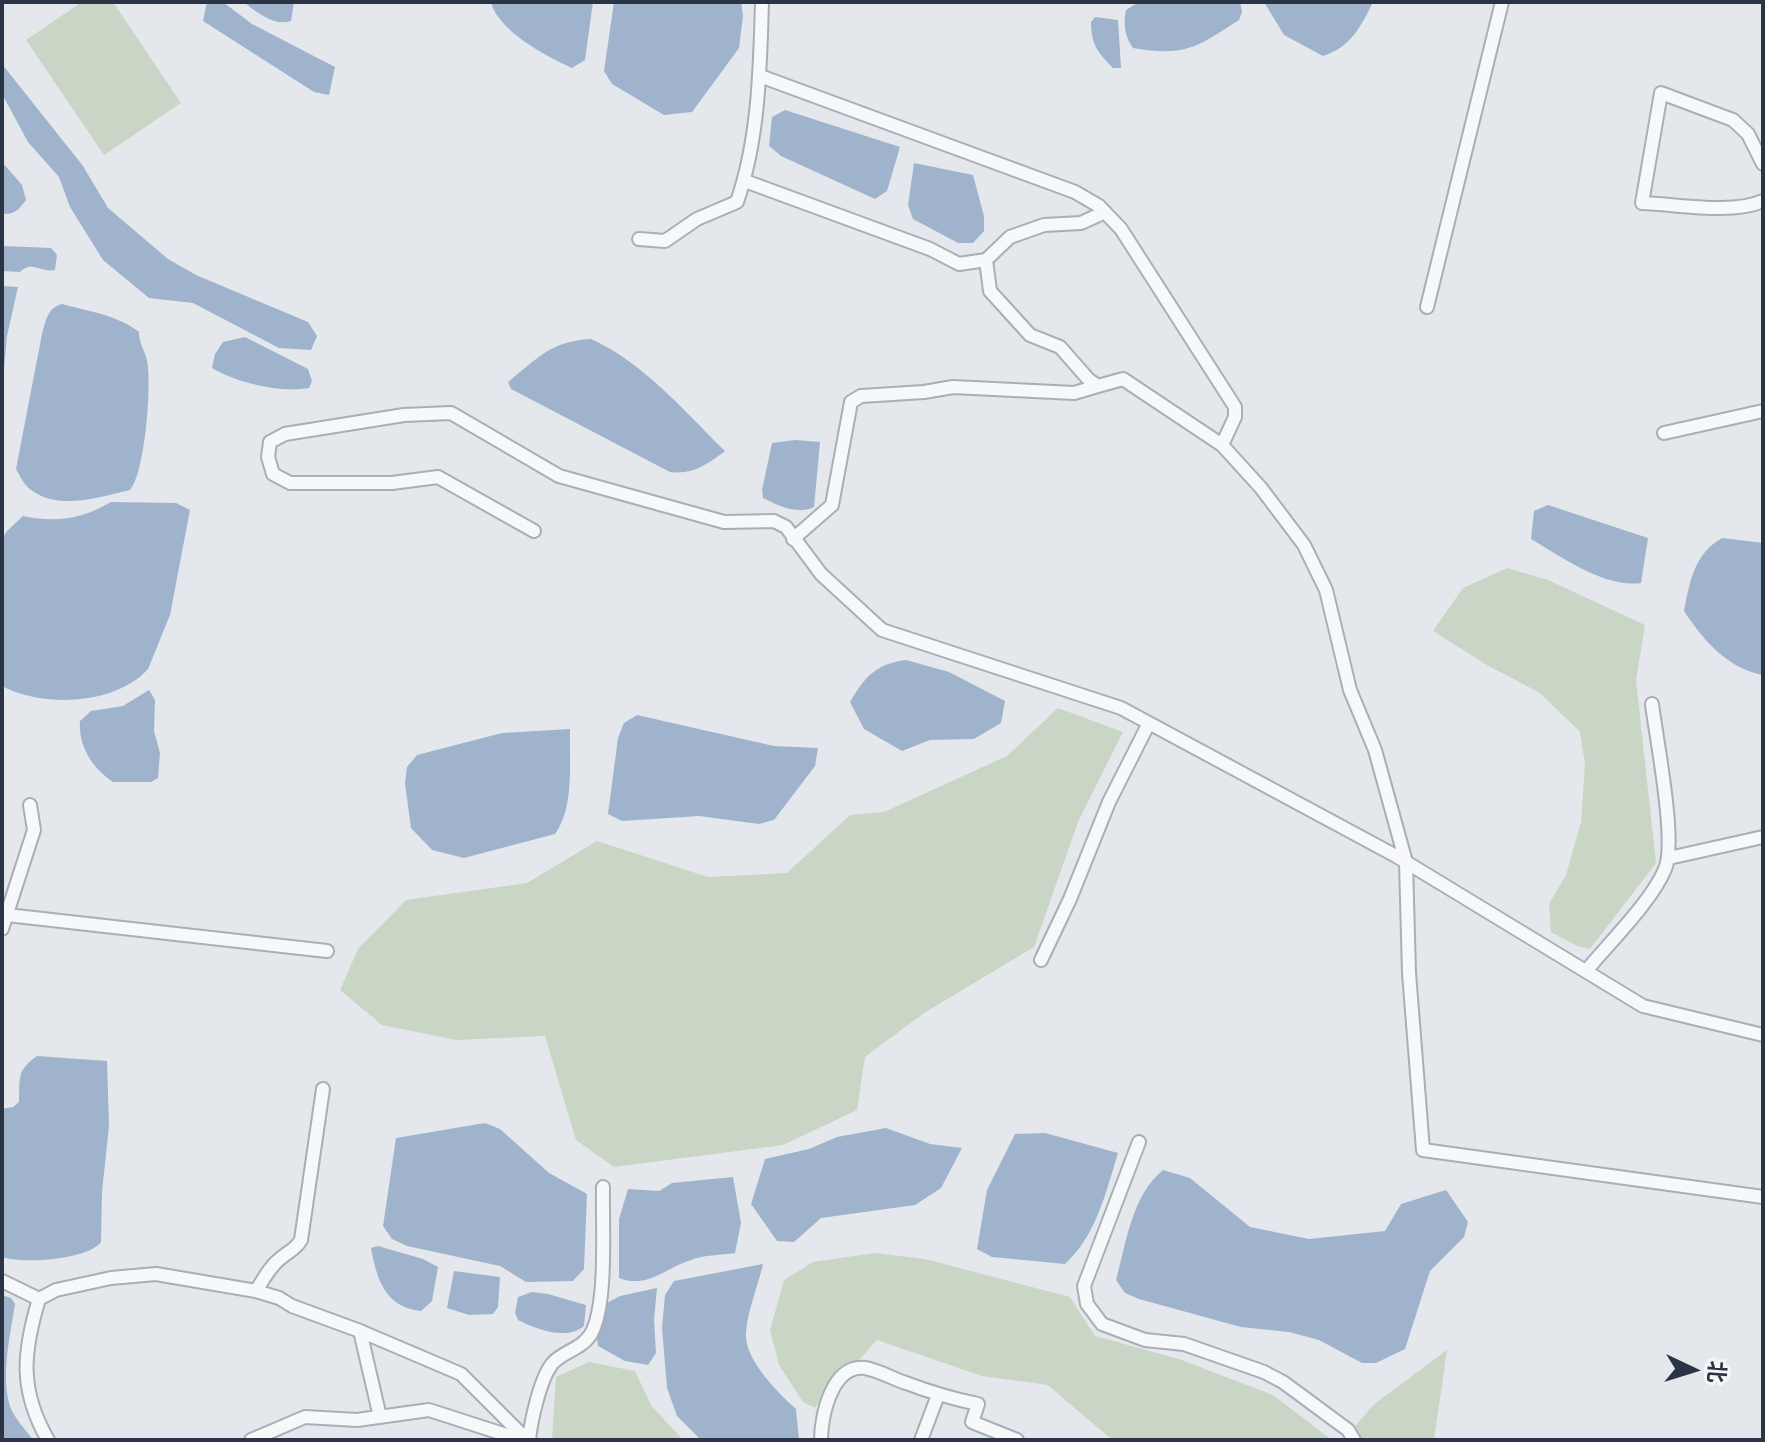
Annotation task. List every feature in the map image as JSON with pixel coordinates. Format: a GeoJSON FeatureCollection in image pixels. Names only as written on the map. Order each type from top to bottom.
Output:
{"type":"FeatureCollection","features":[{"type":"Feature","properties":{"kind":"street"},"geometry":{"type":"LineString","coordinates":[[639,239],[665,241],[697,219],[737,202],[749,167],[760,76],[762,2]]}},
{"type":"Feature","properties":{"kind":"street"},"geometry":{"type":"LineString","coordinates":[[1427,307],[1502,2]]}},
{"type":"Feature","properties":{"kind":"street"},"geometry":{"type":"LineString","coordinates":[[760,76],[1075,192],[1099,206],[1121,229],[1235,407],[1235,417],[1222,445]]}},
{"type":"Feature","properties":{"kind":"street"},"geometry":{"type":"LineString","coordinates":[[1763,164],[1748,134],[1733,120],[1661,93],[1642,203],[1736,207],[1763,201]]}},
{"type":"Feature","properties":{"kind":"street"},"geometry":{"type":"LineString","coordinates":[[745,181],[930,249],[959,264],[986,260],[1010,237],[1044,225],[1081,223],[1105,212]]}},
{"type":"Feature","properties":{"kind":"street"},"geometry":{"type":"LineString","coordinates":[[986,260],[990,291],[1030,335],[1060,347],[1098,386]]}},
{"type":"Feature","properties":{"kind":"street"},"geometry":{"type":"LineString","coordinates":[[793,539],[832,505],[851,402],[861,396],[953,387],[1074,393],[1123,379],[1222,445],[1261,488],[1304,545],[1326,590],[1350,690],[1375,750],[1406,862],[1409,973],[1423,1150],[1763,1197]]}},
{"type":"Feature","properties":{"kind":"street"},"geometry":{"type":"LineString","coordinates":[[1664,433],[1763,411]]}},
{"type":"Feature","properties":{"kind":"street"},"geometry":{"type":"LineString","coordinates":[[534,531],[438,477],[392,483],[290,483],[273,474],[268,457],[270,442],[285,434],[404,415],[451,413],[559,476],[724,522],[774,521],[786,527],[821,574],[882,630],[1121,708],[1406,862],[1643,1006],[1763,1035]]}},
{"type":"Feature","properties":{"kind":"street"},"geometry":{"type":"LineString","coordinates":[[1586,971],[1644,900],[1665,871],[1669,858],[1666,806],[1652,704]]}},
{"type":"Feature","properties":{"kind":"street"},"geometry":{"type":"LineString","coordinates":[[1041,960],[1070,899],[1109,802],[1149,723]]}},
{"type":"Feature","properties":{"kind":"street"},"geometry":{"type":"LineString","coordinates":[[2,929],[34,830],[30,805]]}},
{"type":"Feature","properties":{"kind":"street"},"geometry":{"type":"LineString","coordinates":[[1669,858],[1763,837]]}},
{"type":"Feature","properties":{"kind":"street"},"geometry":{"type":"LineString","coordinates":[[7,915],[327,951]]}},
{"type":"Feature","properties":{"kind":"street"},"geometry":{"type":"LineString","coordinates":[[256,1291],[272,1267],[296,1249],[301,1240],[323,1089]]}},
{"type":"Feature","properties":{"kind":"street"},"geometry":{"type":"LineString","coordinates":[[1139,1142],[1084,1286],[1087,1304],[1102,1324],[1145,1340],[1184,1344],[1264,1372],[1283,1382],[1348,1430],[1354,1440]]}},
{"type":"Feature","properties":{"kind":"street"},"geometry":{"type":"LineString","coordinates":[[526,1440],[532,1413],[553,1363],[576,1350],[591,1333],[601,1300],[603,1187]]}},
{"type":"Feature","properties":{"kind":"street"},"geometry":{"type":"LineString","coordinates":[[48,1440],[26,1390],[28,1336],[39,1299],[56,1290],[90,1282],[156,1274],[256,1291],[461,1374],[526,1440]]}},
{"type":"Feature","properties":{"kind":"street"},"geometry":{"type":"LineString","coordinates":[[2,1281],[39,1299]]}},
{"type":"Feature","properties":{"kind":"street"},"geometry":{"type":"LineString","coordinates":[[360,1331],[380,1417]]}},
{"type":"Feature","properties":{"kind":"street"},"geometry":{"type":"LineString","coordinates":[[821,1440],[825,1403],[834,1386],[851,1370],[864,1368],[938,1395],[978,1404],[972,1422],[1017,1440]]}},
{"type":"Feature","properties":{"kind":"street"},"geometry":{"type":"LineString","coordinates":[[921,1440],[938,1395]]}},
{"type":"Feature","properties":{"kind":"street"},"geometry":{"type":"LineString","coordinates":[[251,1440],[305,1417],[357,1420],[429,1410],[526,1440]]}},
{"type":"Feature","properties":{"kind":"green space"},"geometry":{"type":"Polygon","coordinates":[[[82,2],[113,2],[181,103],[104,155],[26,40],[82,2]]]}},
{"type":"Feature","properties":{"kind":"green space"},"geometry":{"type":"Polygon","coordinates":[[[1507,568],[1548,580],[1645,625],[1636,680],[1656,863],[1590,949],[1577,946],[1551,932],[1549,904],[1566,875],[1581,822],[1585,764],[1580,732],[1540,693],[1433,631],[1463,588],[1507,568]]]}},
{"type":"Feature","properties":{"kind":"green space"},"geometry":{"type":"Polygon","coordinates":[[[1058,708],[1123,732],[1078,822],[1034,947],[924,1013],[865,1057],[857,1110],[783,1145],[614,1167],[576,1140],[545,1036],[456,1040],[382,1025],[340,990],[358,949],[406,900],[527,883],[597,841],[708,877],[787,873],[850,815],[884,812],[1007,756],[1058,708]]]}},
{"type":"Feature","properties":{"kind":"green space"},"geometry":{"type":"Polygon","coordinates":[[[875,1253],[925,1259],[1070,1297],[1095,1336],[1179,1359],[1273,1395],[1332,1440],[1112,1440],[1048,1385],[982,1376],[877,1340],[860,1359],[844,1366],[815,1408],[803,1402],[779,1365],[770,1330],[784,1280],[813,1262],[875,1253]]]}},
{"type":"Feature","properties":{"kind":"green space"},"geometry":{"type":"Polygon","coordinates":[[[1447,1350],[1434,1440],[1344,1440],[1373,1405],[1447,1350]]]}},
{"type":"Feature","properties":{"kind":"green space"},"geometry":{"type":"Polygon","coordinates":[[[589,1362],[635,1371],[651,1405],[683,1440],[552,1440],[556,1377],[589,1362]]]}},
{"type":"Feature","properties":{"kind":"water"},"geometry":{"type":"Polygon","coordinates":[[[207,2],[223,2],[252,24],[335,67],[329,95],[314,92],[203,21],[207,2]]]}},
{"type":"Feature","properties":{"kind":"water"},"geometry":{"type":"Polygon","coordinates":[[[243,2],[294,2],[291,21],[272,20],[243,2]]]}},
{"type":"Feature","properties":{"kind":"water"},"geometry":{"type":"Polygon","coordinates":[[[491,2],[593,2],[585,60],[572,68],[537,49],[503,23],[491,2]]]}},
{"type":"Feature","properties":{"kind":"water"},"geometry":{"type":"Polygon","coordinates":[[[614,2],[741,2],[743,16],[739,48],[692,112],[664,115],[612,84],[604,71],[614,2]]]}},
{"type":"Feature","properties":{"kind":"water"},"geometry":{"type":"Polygon","coordinates":[[[1139,2],[1240,2],[1242,12],[1239,20],[1190,48],[1151,50],[1133,48],[1126,35],[1126,10],[1139,2]]]}},
{"type":"Feature","properties":{"kind":"water"},"geometry":{"type":"Polygon","coordinates":[[[1264,2],[1373,2],[1348,41],[1323,56],[1284,35],[1264,2]]]}},
{"type":"Feature","properties":{"kind":"water"},"geometry":{"type":"Polygon","coordinates":[[[1095,17],[1118,20],[1121,68],[1113,68],[1096,48],[1091,30],[1095,17]]]}},
{"type":"Feature","properties":{"kind":"water"},"geometry":{"type":"Polygon","coordinates":[[[2,64],[83,166],[108,208],[168,259],[196,275],[308,322],[317,336],[311,350],[279,348],[193,303],[149,298],[103,260],[70,207],[59,177],[28,142],[2,94],[2,64]]]}},
{"type":"Feature","properties":{"kind":"water"},"geometry":{"type":"Polygon","coordinates":[[[785,110],[900,147],[887,191],[875,199],[781,156],[769,146],[772,117],[785,110]]]}},
{"type":"Feature","properties":{"kind":"water"},"geometry":{"type":"Polygon","coordinates":[[[2,162],[22,185],[26,200],[10,214],[2,214],[2,162]]]}},
{"type":"Feature","properties":{"kind":"water"},"geometry":{"type":"Polygon","coordinates":[[[914,163],[973,175],[984,216],[984,231],[973,243],[958,243],[913,219],[908,205],[914,163]]]}},
{"type":"Feature","properties":{"kind":"water"},"geometry":{"type":"Polygon","coordinates":[[[2,246],[51,248],[57,255],[55,270],[29,267],[20,272],[2,271],[2,246]]]}},
{"type":"Feature","properties":{"kind":"water"},"geometry":{"type":"Polygon","coordinates":[[[2,286],[18,287],[7,336],[2,391],[2,286]]]}},
{"type":"Feature","properties":{"kind":"water"},"geometry":{"type":"Polygon","coordinates":[[[62,304],[112,318],[139,332],[147,361],[148,408],[140,466],[130,490],[92,499],[54,500],[31,490],[16,469],[42,334],[50,312],[62,304]]]}},
{"type":"Feature","properties":{"kind":"water"},"geometry":{"type":"Polygon","coordinates":[[[245,337],[308,369],[312,381],[309,388],[259,386],[212,368],[215,354],[223,342],[245,337]]]}},
{"type":"Feature","properties":{"kind":"water"},"geometry":{"type":"Polygon","coordinates":[[[591,339],[646,374],[725,451],[693,470],[670,472],[511,389],[508,382],[546,352],[565,343],[591,339]]]}},
{"type":"Feature","properties":{"kind":"water"},"geometry":{"type":"Polygon","coordinates":[[[795,440],[820,442],[814,507],[801,510],[763,498],[762,490],[772,443],[795,440]]]}},
{"type":"Feature","properties":{"kind":"water"},"geometry":{"type":"Polygon","coordinates":[[[111,502],[176,503],[190,510],[170,615],[148,669],[117,690],[78,699],[38,698],[2,686],[2,539],[23,516],[68,518],[111,502]]]}},
{"type":"Feature","properties":{"kind":"water"},"geometry":{"type":"Polygon","coordinates":[[[1548,505],[1648,538],[1641,583],[1613,581],[1598,576],[1531,539],[1534,511],[1548,505]]]}},
{"type":"Feature","properties":{"kind":"water"},"geometry":{"type":"Polygon","coordinates":[[[1722,538],[1763,543],[1763,675],[1738,666],[1717,651],[1684,611],[1699,560],[1722,538]]]}},
{"type":"Feature","properties":{"kind":"water"},"geometry":{"type":"Polygon","coordinates":[[[906,660],[949,672],[1005,701],[1001,723],[974,739],[930,740],[902,751],[864,729],[850,702],[872,673],[886,665],[906,660]]]}},
{"type":"Feature","properties":{"kind":"water"},"geometry":{"type":"Polygon","coordinates":[[[149,690],[155,700],[154,731],[160,753],[158,778],[151,782],[113,782],[88,755],[81,739],[80,721],[91,711],[123,706],[149,690]]]}},
{"type":"Feature","properties":{"kind":"water"},"geometry":{"type":"Polygon","coordinates":[[[637,715],[774,746],[818,748],[815,766],[774,820],[759,824],[699,816],[622,821],[608,814],[618,738],[624,723],[637,715]]]}},
{"type":"Feature","properties":{"kind":"water"},"geometry":{"type":"Polygon","coordinates":[[[570,729],[568,798],[566,811],[555,834],[464,858],[432,850],[411,828],[405,783],[407,767],[417,755],[502,733],[570,729]]]}},
{"type":"Feature","properties":{"kind":"water"},"geometry":{"type":"Polygon","coordinates":[[[37,1056],[107,1061],[109,1126],[102,1192],[101,1242],[94,1248],[69,1257],[11,1259],[2,1257],[2,1109],[19,1102],[22,1071],[37,1056]]]}},
{"type":"Feature","properties":{"kind":"water"},"geometry":{"type":"Polygon","coordinates":[[[485,1123],[500,1129],[549,1173],[587,1194],[584,1269],[573,1281],[526,1282],[500,1266],[407,1246],[392,1239],[383,1226],[396,1138],[485,1123]]]}},
{"type":"Feature","properties":{"kind":"water"},"geometry":{"type":"Polygon","coordinates":[[[886,1128],[930,1144],[962,1148],[941,1188],[915,1205],[821,1218],[794,1242],[777,1241],[751,1204],[765,1159],[809,1149],[837,1137],[886,1128]]]}},
{"type":"Feature","properties":{"kind":"water"},"geometry":{"type":"Polygon","coordinates":[[[1045,1133],[1118,1153],[1099,1213],[1085,1240],[1065,1264],[992,1257],[977,1249],[987,1190],[1015,1134],[1045,1133]]]}},
{"type":"Feature","properties":{"kind":"water"},"geometry":{"type":"Polygon","coordinates":[[[1163,1170],[1190,1178],[1250,1227],[1309,1239],[1385,1231],[1401,1204],[1446,1190],[1468,1222],[1464,1237],[1430,1271],[1405,1349],[1376,1363],[1362,1363],[1319,1340],[1289,1332],[1241,1327],[1125,1293],[1116,1280],[1132,1220],[1152,1180],[1163,1170]]]}},
{"type":"Feature","properties":{"kind":"water"},"geometry":{"type":"Polygon","coordinates":[[[733,1177],[741,1223],[735,1253],[696,1258],[639,1281],[619,1278],[619,1219],[628,1189],[659,1191],[672,1183],[733,1177]]]}},
{"type":"Feature","properties":{"kind":"water"},"geometry":{"type":"Polygon","coordinates":[[[378,1246],[423,1259],[438,1267],[432,1301],[421,1311],[399,1304],[385,1290],[376,1271],[371,1248],[378,1246]]]}},
{"type":"Feature","properties":{"kind":"water"},"geometry":{"type":"Polygon","coordinates":[[[763,1264],[749,1315],[747,1342],[763,1374],[796,1409],[799,1440],[701,1440],[677,1416],[667,1388],[662,1328],[665,1295],[674,1281],[763,1264]]]}},
{"type":"Feature","properties":{"kind":"water"},"geometry":{"type":"Polygon","coordinates":[[[454,1271],[500,1277],[498,1307],[493,1314],[469,1315],[447,1308],[454,1271]]]}},
{"type":"Feature","properties":{"kind":"water"},"geometry":{"type":"Polygon","coordinates":[[[657,1288],[654,1320],[656,1353],[648,1365],[625,1361],[598,1346],[597,1338],[607,1303],[620,1296],[657,1288]]]}},
{"type":"Feature","properties":{"kind":"water"},"geometry":{"type":"Polygon","coordinates":[[[532,1292],[586,1305],[584,1326],[569,1333],[560,1333],[542,1330],[518,1320],[515,1313],[518,1297],[532,1292]]]}},
{"type":"Feature","properties":{"kind":"water"},"geometry":{"type":"Polygon","coordinates":[[[2,1295],[11,1298],[15,1304],[7,1357],[8,1397],[13,1413],[33,1440],[2,1440],[2,1295]]]}}]}
